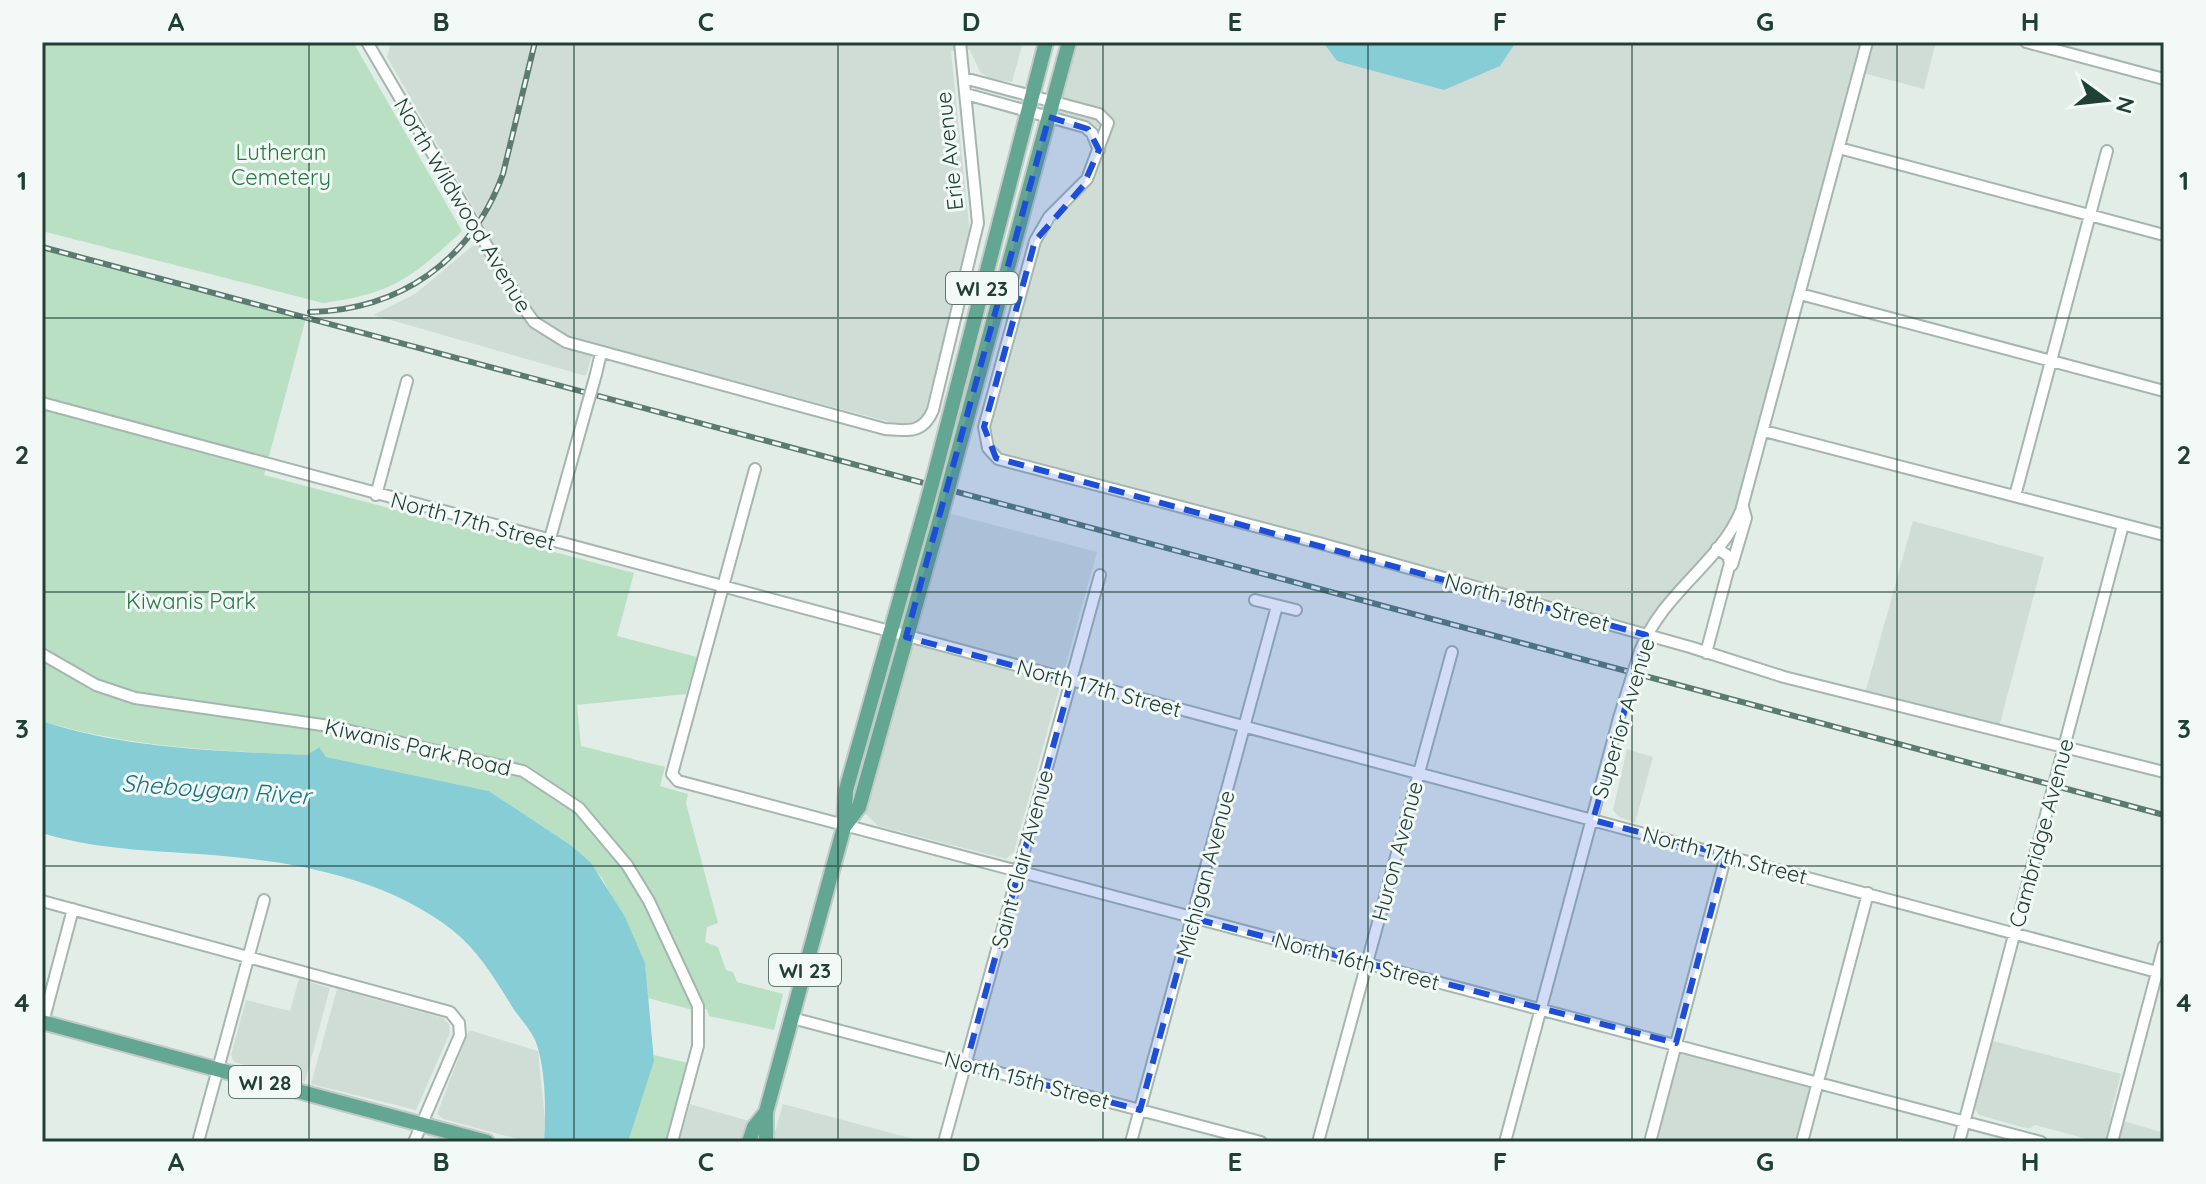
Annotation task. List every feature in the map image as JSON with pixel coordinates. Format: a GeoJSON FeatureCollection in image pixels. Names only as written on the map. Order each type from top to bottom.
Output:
{"type":"FeatureCollection","features":[{"type":"Feature","properties":{"kind":"main road","name":"WI 23"},"geometry":{"type":"LineString","coordinates":[[766,1142],[766,1112],[844,827],[846,790],[925,510],[1046,42]]}},
{"type":"Feature","properties":{"kind":"main road","name":"WI 23"},"geometry":{"type":"LineString","coordinates":[[844,827],[859,807],[1069,42]]}},
{"type":"Feature","properties":{"kind":"main road","name":"WI 28"},"geometry":{"type":"LineString","coordinates":[[42,1024],[487,1142]]}},
{"type":"Feature","properties":{"kind":"main road","name":"WI 23"},"geometry":{"type":"LineString","coordinates":[[749,1142],[754,1127],[766,1112]]}},
{"type":"Feature","properties":{"kind":"street","name":"North Wildwood Avenue"},"geometry":{"type":"LineString","coordinates":[[367,42],[475,228],[534,322],[566,342],[601,353]]}},
{"type":"Feature","properties":{"kind":"street","name":"Erie Avenue"},"geometry":{"type":"LineString","coordinates":[[601,353],[885,429],[911,432],[923,426],[933,410],[976,239],[978,206],[960,42]]}},
{"type":"Feature","properties":{"kind":"street","name":"Superior Avenue"},"geometry":{"type":"LineString","coordinates":[[1505,1142],[1619,718],[1640,651],[1646,635],[1670,598],[1717,548],[1743,506],[1867,42]]}},
{"type":"Feature","properties":{"kind":"street"},"geometry":{"type":"LineString","coordinates":[[2026,42],[2164,79]]}},
{"type":"Feature","properties":{"kind":"street"},"geometry":{"type":"LineString","coordinates":[[964,78],[1029,103],[1106,118],[1107,127],[1099,150]]}},
{"type":"Feature","properties":{"kind":"street"},"geometry":{"type":"LineString","coordinates":[[966,94],[1029,103]]}},
{"type":"Feature","properties":{"kind":"street"},"geometry":{"type":"LineString","coordinates":[[1051,109],[1088,129],[1099,150]]}},
{"type":"Feature","properties":{"kind":"street"},"geometry":{"type":"LineString","coordinates":[[1839,148],[2164,235]]}},
{"type":"Feature","properties":{"kind":"street","name":"North 18th Street"},"geometry":{"type":"LineString","coordinates":[[1099,150],[1083,186],[1049,217],[1035,241],[984,427],[988,448],[1009,464],[1319,543],[1878,701],[2164,772]]}},
{"type":"Feature","properties":{"kind":"street"},"geometry":{"type":"LineString","coordinates":[[2015,496],[2107,151]]}},
{"type":"Feature","properties":{"kind":"street"},"geometry":{"type":"LineString","coordinates":[[1800,294],[2164,391]]}},
{"type":"Feature","properties":{"kind":"street"},"geometry":{"type":"LineString","coordinates":[[549,542],[601,353]]}},
{"type":"Feature","properties":{"kind":"street"},"geometry":{"type":"LineString","coordinates":[[376,495],[407,381]]}},
{"type":"Feature","properties":{"kind":"street","name":"North 17th Street"},"geometry":{"type":"LineString","coordinates":[[42,403],[723,589],[2157,972]]}},
{"type":"Feature","properties":{"kind":"street"},"geometry":{"type":"LineString","coordinates":[[1764,431],[2164,535]]}},
{"type":"Feature","properties":{"kind":"street"},"geometry":{"type":"LineString","coordinates":[[723,589],[755,469]]}},
{"type":"Feature","properties":{"kind":"street"},"geometry":{"type":"LineString","coordinates":[[1706,653],[1746,518],[1743,506]]}},
{"type":"Feature","properties":{"kind":"street","name":"Cambridge Avenue"},"geometry":{"type":"LineString","coordinates":[[1959,1142],[2123,525]]}},
{"type":"Feature","properties":{"kind":"street"},"geometry":{"type":"LineString","coordinates":[[1717,548],[1730,559],[1726,582]]}},
{"type":"Feature","properties":{"kind":"street","name":"Saint Clair Avenue"},"geometry":{"type":"LineString","coordinates":[[944,1142],[1100,575]]}},
{"type":"Feature","properties":{"kind":"street","name":"North 16th Street"},"geometry":{"type":"LineString","coordinates":[[723,589],[672,774],[674,779],[844,827],[1676,1043],[2041,1142]]}},
{"type":"Feature","properties":{"kind":"street"},"geometry":{"type":"LineString","coordinates":[[1255,600],[1296,610]]}},
{"type":"Feature","properties":{"kind":"street","name":"Michigan Avenue"},"geometry":{"type":"LineString","coordinates":[[1131,1142],[1277,606]]}},
{"type":"Feature","properties":{"kind":"street","name":"Huron Avenue"},"geometry":{"type":"LineString","coordinates":[[1318,1142],[1452,652]]}},
{"type":"Feature","properties":{"kind":"street","name":"Kiwanis Park Road"},"geometry":{"type":"LineString","coordinates":[[42,654],[96,685],[135,698],[343,729],[523,771],[559,793],[597,827],[627,865],[649,901],[694,996],[700,1034],[672,1142]]}},
{"type":"Feature","properties":{"kind":"street"},"geometry":{"type":"LineString","coordinates":[[1650,1142],[1726,855]]}},
{"type":"Feature","properties":{"kind":"street"},"geometry":{"type":"LineString","coordinates":[[1802,1142],[1868,893]]}},
{"type":"Feature","properties":{"kind":"street"},"geometry":{"type":"LineString","coordinates":[[198,1142],[264,900]]}},
{"type":"Feature","properties":{"kind":"street"},"geometry":{"type":"LineString","coordinates":[[42,901],[452,1013],[458,1021],[460,1034],[414,1142]]}},
{"type":"Feature","properties":{"kind":"street"},"geometry":{"type":"LineString","coordinates":[[42,1024],[73,909]]}},
{"type":"Feature","properties":{"kind":"street"},"geometry":{"type":"LineString","coordinates":[[2112,1142],[2164,946]]}},
{"type":"Feature","properties":{"kind":"street","name":"North 15th Street"},"geometry":{"type":"LineString","coordinates":[[792,1018],[1261,1142]]}},
{"type":"Feature","properties":{"kind":"highlighted area"},"geometry":{"type":"Polygon","coordinates":[[[1049,117],[1088,129],[1099,150],[1083,186],[1035,241],[984,427],[996,458],[1646,635],[1593,820],[1726,855],[1676,1043],[1192,918],[1140,1110],[966,1064],[1071,681],[906,637],[1049,117]]]}},
{"type":"Feature","properties":{"kind":"shaded area"},"geometry":{"type":"Polygon","coordinates":[[[391,42],[1023,42],[1012,82],[991,79],[980,72],[970,50],[951,51],[970,234],[924,416],[914,424],[901,425],[595,344],[586,376],[373,315],[415,294],[488,233],[387,57],[391,42]]]}},
{"type":"Feature","properties":{"kind":"shaded area"},"geometry":{"type":"Polygon","coordinates":[[[1069,42],[1936,42],[1924,89],[1859,72],[1741,511],[1646,635],[1008,464],[985,442],[1035,241],[1081,186],[1101,128],[1049,117],[1069,42]]]}},
{"type":"Feature","properties":{"kind":"shaded area"},"geometry":{"type":"Polygon","coordinates":[[[948,513],[1097,552],[1014,852],[1006,859],[878,826],[865,813],[948,513]]]}},
{"type":"Feature","properties":{"kind":"shaded area"},"geometry":{"type":"Polygon","coordinates":[[[1913,521],[2044,557],[1998,731],[1864,697],[1913,521]]]}},
{"type":"Feature","properties":{"kind":"shaded area"},"geometry":{"type":"Polygon","coordinates":[[[1627,749],[1653,757],[1635,823],[1619,817],[1613,810],[1627,749]]]}},
{"type":"Feature","properties":{"kind":"shaded area"},"geometry":{"type":"Polygon","coordinates":[[[299,979],[330,988],[305,1082],[234,1062],[231,1055],[246,1000],[290,1011],[299,979]]]}},
{"type":"Feature","properties":{"kind":"shaded area"},"geometry":{"type":"Polygon","coordinates":[[[337,989],[443,1018],[449,1024],[450,1033],[416,1110],[311,1084],[337,989]]]}},
{"type":"Feature","properties":{"kind":"shaded area"},"geometry":{"type":"Polygon","coordinates":[[[469,1030],[538,1051],[545,1119],[544,1142],[529,1142],[443,1119],[437,1114],[469,1030]]]}},
{"type":"Feature","properties":{"kind":"shaded area"},"geometry":{"type":"Polygon","coordinates":[[[1993,1041],[2121,1074],[2110,1117],[2164,1133],[2164,1142],[2087,1142],[2087,1139],[2035,1125],[2029,1129],[1979,1115],[1975,1109],[1993,1041]]]}},
{"type":"Feature","properties":{"kind":"shaded area"},"geometry":{"type":"Polygon","coordinates":[[[1676,1043],[1818,1082],[1802,1142],[1650,1142],[1676,1043]]]}},
{"type":"Feature","properties":{"kind":"shaded area"},"geometry":{"type":"Polygon","coordinates":[[[690,1104],[749,1121],[742,1142],[679,1142],[690,1104]]]}},
{"type":"Feature","properties":{"kind":"shaded area"},"geometry":{"type":"Polygon","coordinates":[[[783,1104],[925,1142],[772,1142],[783,1104]]]}},
{"type":"Feature","properties":{"kind":"green space","name":"Lutheran Cemetery"},"geometry":{"type":"Polygon","coordinates":[[[42,42],[353,42],[462,231],[415,272],[400,281],[367,294],[323,303],[42,231],[42,42]]]}},
{"type":"Feature","properties":{"kind":"green space","name":"Kiwanis Park"},"geometry":{"type":"Polygon","coordinates":[[[42,249],[306,318],[264,475],[634,573],[617,636],[697,657],[686,694],[577,705],[581,746],[665,767],[660,786],[688,794],[686,803],[718,923],[707,927],[705,942],[718,947],[726,970],[733,972],[737,982],[783,994],[774,1030],[709,1016],[707,1009],[693,1010],[648,998],[645,963],[602,878],[572,846],[489,791],[326,757],[318,747],[307,755],[173,746],[106,737],[42,721],[42,249]]]}},
{"type":"Feature","properties":{"kind":"green space"},"geometry":{"type":"Polygon","coordinates":[[[654,1055],[688,1063],[665,1142],[628,1142],[654,1055]]]}},
{"type":"Feature","properties":{"kind":"water"},"geometry":{"type":"Polygon","coordinates":[[[1323,42],[1516,42],[1500,66],[1444,90],[1337,61],[1323,42]]]}},
{"type":"Feature","properties":{"kind":"water","name":"Sheboygan River"},"geometry":{"type":"Polygon","coordinates":[[[42,721],[106,738],[173,747],[307,755],[319,747],[326,757],[489,791],[572,846],[591,863],[625,917],[645,963],[654,1061],[628,1142],[544,1142],[544,1081],[532,1034],[469,945],[451,929],[406,901],[356,881],[304,867],[226,856],[94,845],[42,833],[42,721]]]}},
{"type":"Feature","properties":{"kind":"railway"},"geometry":{"type":"LineString","coordinates":[[310,312],[374,302],[402,290],[428,275],[452,255],[472,232],[503,174],[535,42]]}},
{"type":"Feature","properties":{"kind":"railway"},"geometry":{"type":"LineString","coordinates":[[42,247],[2164,815]]}}]}
